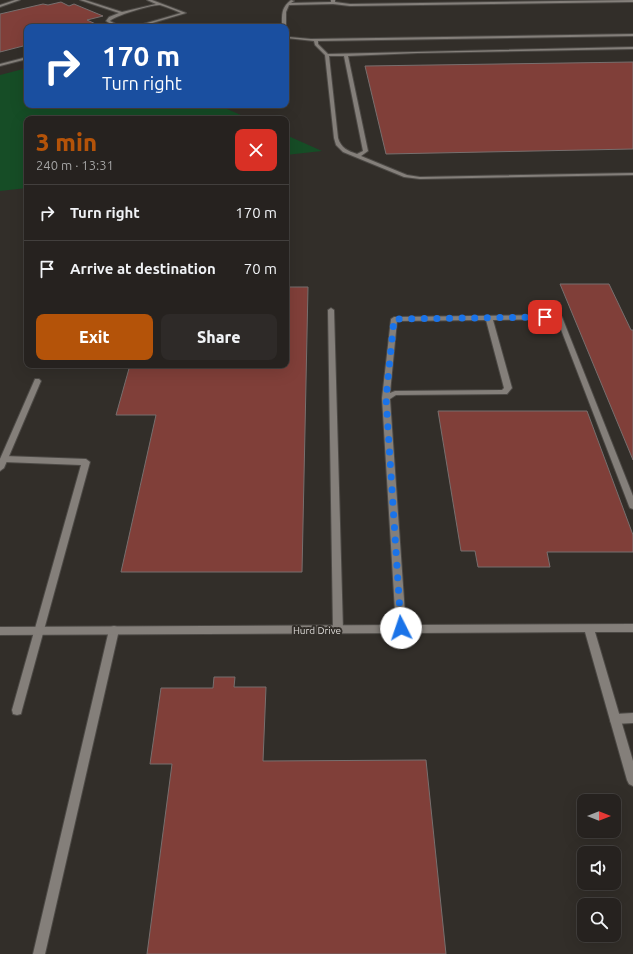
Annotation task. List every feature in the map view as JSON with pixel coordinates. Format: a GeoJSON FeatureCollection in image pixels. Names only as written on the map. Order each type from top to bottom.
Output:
{"type":"FeatureCollection","features":[{"type":"Feature","properties":{"kind":"street"},"geometry":{"type":"LineString","coordinates":[[0,6],[18,0]]}},
{"type":"Feature","properties":{"kind":"street"},"geometry":{"type":"LineString","coordinates":[[82,0],[122,13]]}},
{"type":"Feature","properties":{"kind":"street"},"geometry":{"type":"LineString","coordinates":[[146,24],[184,13],[149,0]]}},
{"type":"Feature","properties":{"kind":"street"},"geometry":{"type":"LineString","coordinates":[[284,24],[284,12],[287,4],[294,0]]}},
{"type":"Feature","properties":{"kind":"street"},"geometry":{"type":"LineString","coordinates":[[287,4],[339,0]]}},
{"type":"Feature","properties":{"kind":"street"},"geometry":{"type":"LineString","coordinates":[[333,1],[350,5],[633,1]]}},
{"type":"Feature","properties":{"kind":"street"},"geometry":{"type":"LineString","coordinates":[[114,24],[108,21],[110,18],[122,13],[158,4]]}},
{"type":"Feature","properties":{"kind":"street"},"geometry":{"type":"LineString","coordinates":[[289,38],[316,40],[633,35]]}},
{"type":"Feature","properties":{"kind":"street"},"geometry":{"type":"LineString","coordinates":[[316,40],[316,44],[327,55],[336,138],[338,145],[345,151],[406,176],[420,178],[633,174]]}},
{"type":"Feature","properties":{"kind":"street"},"geometry":{"type":"LineString","coordinates":[[327,55],[633,48]]}},
{"type":"Feature","properties":{"kind":"street"},"geometry":{"type":"LineString","coordinates":[[346,55],[366,151],[358,156]]}},
{"type":"Feature","properties":{"kind":"street"},"geometry":{"type":"LineString","coordinates":[[0,65],[24,59]]}},
{"type":"Feature","properties":{"kind":"street"},"geometry":{"type":"LineString","coordinates":[[331,310],[338,630]]}},
{"type":"Feature","properties":{"kind":"street"},"geometry":{"type":"LineString","coordinates":[[401,628],[386,398],[394,319],[560,317],[633,506]]}},
{"type":"Feature","properties":{"kind":"street"},"geometry":{"type":"LineString","coordinates":[[386,398],[395,393],[504,392],[508,388],[489,318]]}},
{"type":"Feature","properties":{"kind":"street"},"geometry":{"type":"LineString","coordinates":[[0,468],[37,381]]}},
{"type":"Feature","properties":{"kind":"street"},"geometry":{"type":"LineString","coordinates":[[4,459],[86,462],[17,710]]}},
{"type":"Feature","properties":{"kind":"street","name":"Hurd Drive"},"geometry":{"type":"LineString","coordinates":[[0,631],[633,628]]}},
{"type":"Feature","properties":{"kind":"street"},"geometry":{"type":"LineString","coordinates":[[589,629],[633,780]]}},
{"type":"Feature","properties":{"kind":"street"},"geometry":{"type":"LineString","coordinates":[[39,954],[114,630]]}},
{"type":"Feature","properties":{"kind":"street"},"geometry":{"type":"LineString","coordinates":[[615,719],[633,718]]}},
{"type":"Feature","properties":{"kind":"green space"},"geometry":{"type":"Polygon","coordinates":[[[24,69],[24,108],[225,108],[243,116],[24,116],[24,188],[0,191],[0,75],[24,69]]]}},
{"type":"Feature","properties":{"kind":"green space"},"geometry":{"type":"Polygon","coordinates":[[[289,136],[322,151],[289,155],[289,136]]]}},
{"type":"Feature","properties":{"kind":"building"},"geometry":{"type":"Polygon","coordinates":[[[61,2],[69,6],[74,4],[103,16],[87,20],[96,24],[24,24],[24,46],[0,52],[0,14],[43,4],[48,5],[61,2]]]}},
{"type":"Feature","properties":{"kind":"building"},"geometry":{"type":"Polygon","coordinates":[[[633,62],[633,149],[386,154],[365,66],[633,62]]]}},
{"type":"Feature","properties":{"kind":"building"},"geometry":{"type":"Polygon","coordinates":[[[560,284],[609,284],[631,330],[633,330],[633,460],[560,284]]]}},
{"type":"Feature","properties":{"kind":"building"},"geometry":{"type":"Polygon","coordinates":[[[289,287],[308,287],[302,572],[121,572],[156,415],[116,415],[129,368],[289,368],[289,287]]]}},
{"type":"Feature","properties":{"kind":"building"},"geometry":{"type":"Polygon","coordinates":[[[438,411],[587,411],[633,535],[633,552],[547,552],[550,567],[478,567],[475,551],[461,551],[438,411]]]}},
{"type":"Feature","properties":{"kind":"building"},"geometry":{"type":"Polygon","coordinates":[[[214,677],[235,677],[234,687],[266,687],[263,761],[426,760],[446,954],[147,954],[172,764],[150,764],[161,688],[213,688],[214,677]]]}},
{"type":"Feature","properties":{"kind":"route"},"geometry":{"type":"LineString","coordinates":[[401,628],[386,398],[394,319],[545,317]]}}]}
